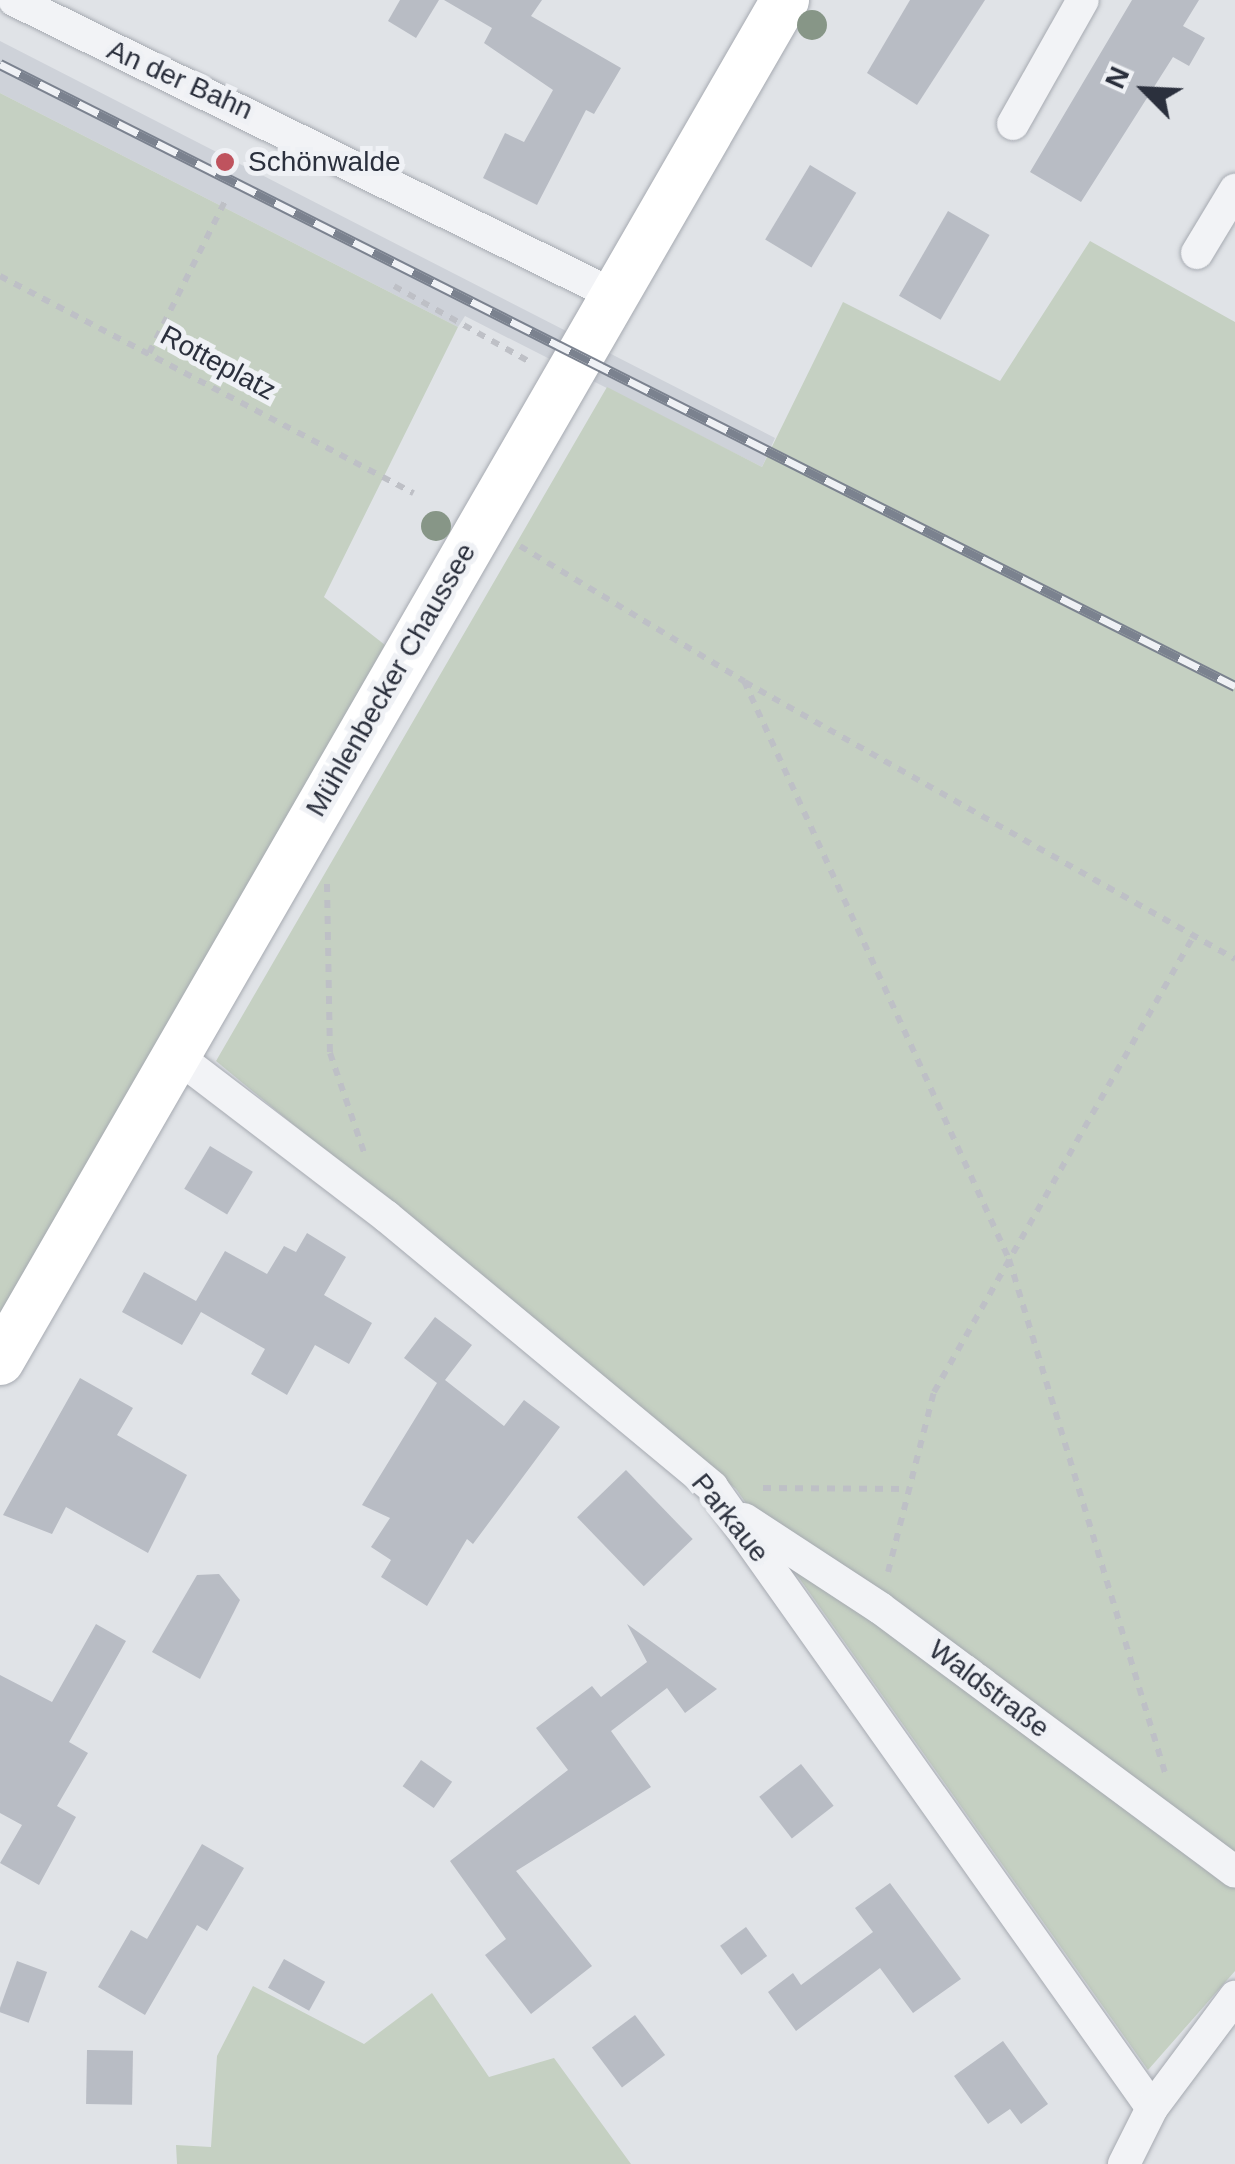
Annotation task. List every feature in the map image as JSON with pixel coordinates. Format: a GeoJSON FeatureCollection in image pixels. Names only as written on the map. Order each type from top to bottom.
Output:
{"type":"FeatureCollection","features":[{"type":"Feature","properties":{"kind":"main road","name":"Mühlenbecker Chaussee"},"geometry":{"type":"LineString","coordinates":[[0,1361],[785,0]]}},
{"type":"Feature","properties":{"kind":"street","name":"An der Bahn"},"geometry":{"type":"LineString","coordinates":[[14,0],[614,295]]}},
{"type":"Feature","properties":{"kind":"street"},"geometry":{"type":"LineString","coordinates":[[1013,124],[1083,0]]}},
{"type":"Feature","properties":{"kind":"street"},"geometry":{"type":"LineString","coordinates":[[1197,253],[1235,190]]}},
{"type":"Feature","properties":{"kind":"street","name":"Parkaue"},"geometry":{"type":"LineString","coordinates":[[174,1054],[386,1216],[712,1487],[736,1515],[1152,2108]]}},
{"type":"Feature","properties":{"kind":"street","name":"Waldstraße"},"geometry":{"type":"LineString","coordinates":[[736,1515],[880,1608],[1235,1872]]}},
{"type":"Feature","properties":{"kind":"street"},"geometry":{"type":"LineString","coordinates":[[1124,2164],[1152,2108],[1235,1997]]}},
{"type":"Feature","properties":{"kind":"path"},"geometry":{"type":"LineString","coordinates":[[149,353],[225,201]]}},
{"type":"Feature","properties":{"kind":"path","name":"Rotteplatz"},"geometry":{"type":"LineString","coordinates":[[0,276],[414,493]]}},
{"type":"Feature","properties":{"kind":"path"},"geometry":{"type":"LineString","coordinates":[[394,286],[528,355],[528,381],[556,395]]}},
{"type":"Feature","properties":{"kind":"path"},"geometry":{"type":"LineString","coordinates":[[482,523],[744,682],[1235,959]]}},
{"type":"Feature","properties":{"kind":"path"},"geometry":{"type":"LineString","coordinates":[[744,682],[1009,1259],[1173,1801],[1173,1826]]}},
{"type":"Feature","properties":{"kind":"path"},"geometry":{"type":"LineString","coordinates":[[330,871],[322,906],[330,1054],[386,1216]]}},
{"type":"Feature","properties":{"kind":"path"},"geometry":{"type":"LineString","coordinates":[[880,1608],[934,1392],[1193,937]]}},
{"type":"Feature","properties":{"kind":"path"},"geometry":{"type":"LineString","coordinates":[[712,1487],[908,1489]]}},
{"type":"Feature","properties":{"kind":"shaded area"},"geometry":{"type":"Polygon","coordinates":[[[0,41],[775,438],[762,467],[465,316],[458,327],[0,93],[0,41]]]}},
{"type":"Feature","properties":{"kind":"green space"},"geometry":{"type":"Polygon","coordinates":[[[0,93],[458,327],[324,597],[385,645],[0,1321],[0,93]]]}},
{"type":"Feature","properties":{"kind":"green space"},"geometry":{"type":"Polygon","coordinates":[[[1090,241],[1235,322],[1235,1971],[1148,2070],[736,1489],[216,1061],[607,387],[762,467],[843,302],[1000,381],[1090,241]]]}},
{"type":"Feature","properties":{"kind":"green space"},"geometry":{"type":"Polygon","coordinates":[[[253,1986],[364,2044],[432,1993],[489,2077],[554,2058],[631,2164],[177,2164],[176,2145],[211,2147],[217,2056],[253,1986]]]}},
{"type":"Feature","properties":{"kind":"building"},"geometry":{"type":"Polygon","coordinates":[[[400,0],[439,0],[416,38],[388,21],[400,0]]]}},
{"type":"Feature","properties":{"kind":"building"},"geometry":{"type":"Polygon","coordinates":[[[444,0],[542,0],[531,16],[621,68],[594,114],[586,110],[537,205],[483,178],[505,133],[524,142],[553,90],[484,43],[492,28],[444,0]]]}},
{"type":"Feature","properties":{"kind":"building"},"geometry":{"type":"Polygon","coordinates":[[[910,0],[985,0],[917,105],[867,73],[910,0]]]}},
{"type":"Feature","properties":{"kind":"building"},"geometry":{"type":"Polygon","coordinates":[[[1132,0],[1199,0],[1183,26],[1205,38],[1189,66],[1173,57],[1081,202],[1030,172],[1132,0]]]}},
{"type":"Feature","properties":{"kind":"building"},"geometry":{"type":"Polygon","coordinates":[[[810,165],[856,193],[811,267],[765,240],[810,165]]]}},
{"type":"Feature","properties":{"kind":"building"},"geometry":{"type":"Polygon","coordinates":[[[948,211],[990,235],[941,320],[899,296],[948,211]]]}},
{"type":"Feature","properties":{"kind":"building"},"geometry":{"type":"Polygon","coordinates":[[[210,1146],[253,1172],[227,1215],[184,1189],[210,1146]]]}},
{"type":"Feature","properties":{"kind":"building"},"geometry":{"type":"Polygon","coordinates":[[[307,1233],[346,1257],[324,1295],[372,1323],[349,1364],[315,1345],[287,1395],[251,1374],[265,1349],[201,1312],[182,1345],[122,1312],[144,1272],[196,1301],[225,1251],[267,1274],[284,1246],[296,1252],[307,1233]]]}},
{"type":"Feature","properties":{"kind":"building"},"geometry":{"type":"Polygon","coordinates":[[[435,1317],[472,1345],[445,1380],[504,1426],[524,1400],[560,1427],[473,1544],[467,1539],[427,1606],[381,1577],[391,1560],[371,1547],[390,1518],[362,1505],[437,1383],[404,1358],[435,1317]]]}},
{"type":"Feature","properties":{"kind":"building"},"geometry":{"type":"Polygon","coordinates":[[[80,1378],[133,1408],[117,1435],[187,1475],[148,1553],[66,1507],[52,1534],[3,1515],[80,1378]]]}},
{"type":"Feature","properties":{"kind":"building"},"geometry":{"type":"Polygon","coordinates":[[[626,1470],[693,1539],[644,1586],[577,1517],[626,1470]]]}},
{"type":"Feature","properties":{"kind":"building"},"geometry":{"type":"Polygon","coordinates":[[[219,1574],[240,1600],[200,1679],[152,1652],[197,1575],[219,1574]]]}},
{"type":"Feature","properties":{"kind":"building"},"geometry":{"type":"Polygon","coordinates":[[[96,1624],[126,1641],[69,1742],[88,1753],[57,1806],[76,1817],[39,1885],[0,1863],[22,1825],[0,1813],[0,1675],[52,1702],[96,1624]]]}},
{"type":"Feature","properties":{"kind":"building"},"geometry":{"type":"Polygon","coordinates":[[[627,1624],[717,1689],[685,1713],[667,1688],[611,1731],[651,1787],[516,1871],[592,1966],[531,2014],[485,1955],[506,1939],[450,1861],[568,1770],[536,1728],[592,1686],[601,1697],[647,1662],[627,1624]]]}},
{"type":"Feature","properties":{"kind":"building"},"geometry":{"type":"Polygon","coordinates":[[[421,1760],[452,1782],[434,1808],[403,1786],[421,1760]]]}},
{"type":"Feature","properties":{"kind":"building"},"geometry":{"type":"Polygon","coordinates":[[[801,1764],[834,1806],[792,1838],[759,1797],[801,1764]]]}},
{"type":"Feature","properties":{"kind":"building"},"geometry":{"type":"Polygon","coordinates":[[[202,1844],[244,1868],[207,1931],[197,1925],[145,2015],[98,1987],[131,1930],[147,1939],[202,1844]]]}},
{"type":"Feature","properties":{"kind":"building"},"geometry":{"type":"Polygon","coordinates":[[[890,1883],[961,1979],[913,2013],[880,1968],[796,2031],[768,1992],[793,1973],[801,1985],[873,1932],[855,1908],[890,1883]]]}},
{"type":"Feature","properties":{"kind":"building"},"geometry":{"type":"Polygon","coordinates":[[[746,1927],[767,1956],[741,1975],[720,1946],[746,1927]]]}},
{"type":"Feature","properties":{"kind":"building"},"geometry":{"type":"Polygon","coordinates":[[[284,1959],[325,1982],[309,2011],[268,1988],[284,1959]]]}},
{"type":"Feature","properties":{"kind":"building"},"geometry":{"type":"Polygon","coordinates":[[[17,1961],[47,1972],[29,2023],[0,2012],[17,1961]]]}},
{"type":"Feature","properties":{"kind":"building"},"geometry":{"type":"Polygon","coordinates":[[[635,2015],[665,2055],[622,2087],[592,2047],[635,2015]]]}},
{"type":"Feature","properties":{"kind":"building"},"geometry":{"type":"Polygon","coordinates":[[[1003,2041],[1048,2104],[1021,2124],[1010,2109],[988,2124],[954,2076],[1003,2041]]]}},
{"type":"Feature","properties":{"kind":"building"},"geometry":{"type":"Polygon","coordinates":[[[87,2050],[133,2051],[132,2105],[86,2104],[87,2050]]]}},
{"type":"Feature","properties":{"kind":"railway"},"geometry":{"type":"LineString","coordinates":[[0,64],[1235,686]]}},
{"type":"Feature","properties":{"kind":"place","name":"Schönwalde"},"geometry":{"type":"Point","coordinates":[225,162]}}]}
